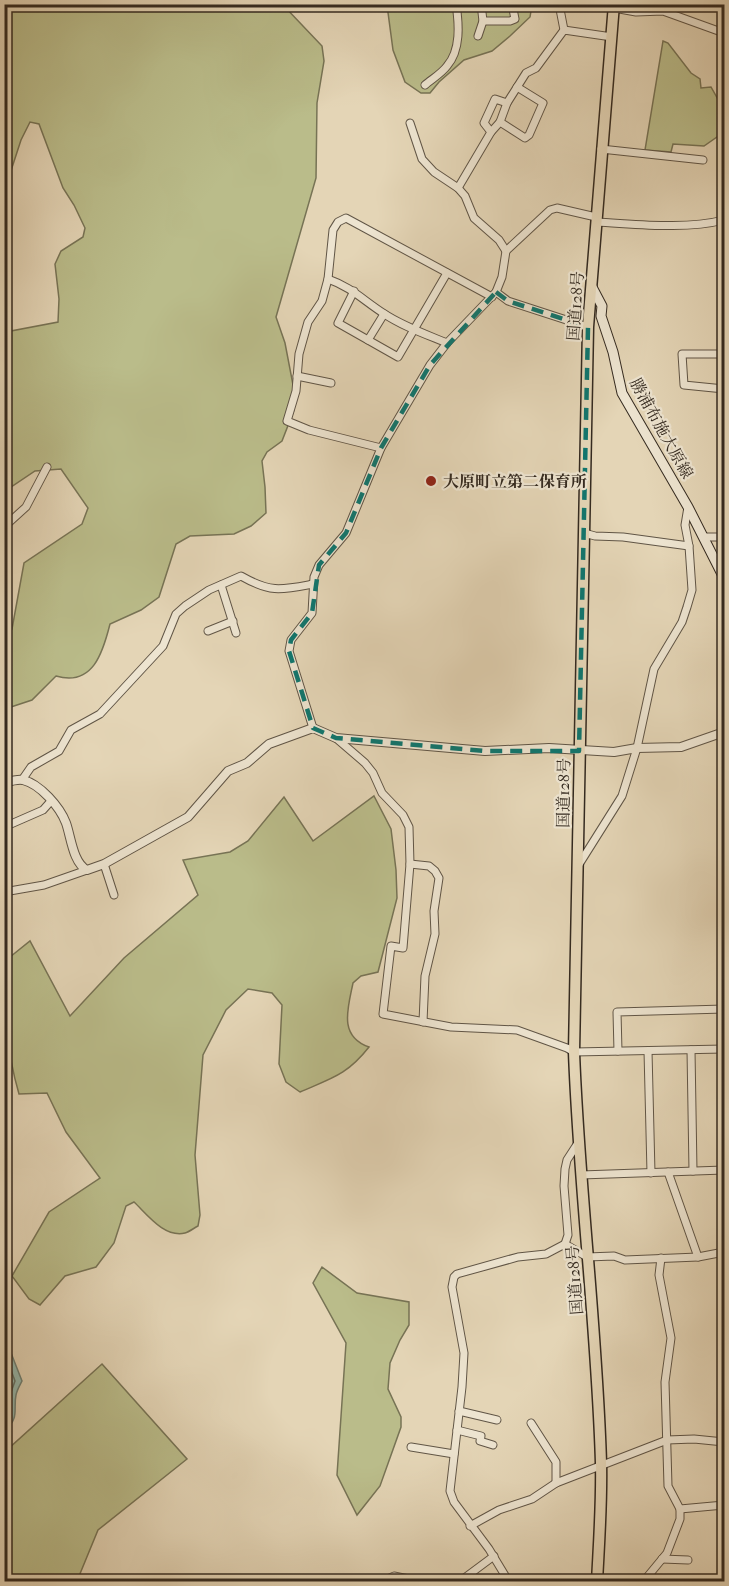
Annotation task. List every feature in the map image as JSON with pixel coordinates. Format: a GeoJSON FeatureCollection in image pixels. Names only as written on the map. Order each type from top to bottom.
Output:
{"type":"FeatureCollection","features":[{"type":"Feature","properties":{"kind":"highway","name":"国道128号"},"geometry":{"type":"LineString","coordinates":[[597,1581],[601,1465],[578,1143],[574,1052],[588,327],[614,6]]}},
{"type":"Feature","properties":{"kind":"main road","name":"勝浦布施大原線"},"geometry":{"type":"LineString","coordinates":[[592,287],[602,306],[601,316],[614,352],[622,393],[688,507],[724,578]]}},
{"type":"Feature","properties":{"kind":"street"},"geometry":{"type":"LineString","coordinates":[[425,85],[448,65],[455,49],[459,24],[456,4]]}},
{"type":"Feature","properties":{"kind":"street"},"geometry":{"type":"LineString","coordinates":[[478,36],[483,21],[481,4]]}},
{"type":"Feature","properties":{"kind":"street"},"geometry":{"type":"LineString","coordinates":[[483,21],[515,19],[512,4]]}},
{"type":"Feature","properties":{"kind":"street"},"geometry":{"type":"LineString","coordinates":[[458,188],[491,132],[500,122],[507,103],[526,73],[536,68],[564,30],[559,4]]}},
{"type":"Feature","properties":{"kind":"street"},"geometry":{"type":"LineString","coordinates":[[614,6],[636,12],[663,12],[724,33]]}},
{"type":"Feature","properties":{"kind":"street"},"geometry":{"type":"LineString","coordinates":[[564,30],[612,38]]}},
{"type":"Feature","properties":{"kind":"street"},"geometry":{"type":"LineString","coordinates":[[500,122],[525,138],[529,135],[543,103],[517,87]]}},
{"type":"Feature","properties":{"kind":"street"},"geometry":{"type":"LineString","coordinates":[[491,132],[484,123],[495,99],[507,103]]}},
{"type":"Feature","properties":{"kind":"street"},"geometry":{"type":"LineString","coordinates":[[410,123],[422,159],[434,172],[458,188],[465,196],[474,218],[499,240],[506,251]]}},
{"type":"Feature","properties":{"kind":"street"},"geometry":{"type":"LineString","coordinates":[[601,149],[703,160]]}},
{"type":"Feature","properties":{"kind":"street"},"geometry":{"type":"LineString","coordinates":[[313,728],[289,651],[291,640],[312,613],[314,584],[319,565],[346,533],[381,448],[430,365],[447,343],[494,294],[502,277],[506,251],[550,210],[557,208],[596,219],[668,225],[711,223],[724,220]]}},
{"type":"Feature","properties":{"kind":"street"},"geometry":{"type":"LineString","coordinates":[[381,448],[309,430],[287,421],[296,391],[299,354],[308,322],[322,301],[333,230],[338,222],[346,218],[447,273],[508,301],[588,327]]}},
{"type":"Feature","properties":{"kind":"street"},"geometry":{"type":"LineString","coordinates":[[354,291],[338,323],[398,357],[447,273]]}},
{"type":"Feature","properties":{"kind":"street"},"geometry":{"type":"LineString","coordinates":[[327,279],[354,291],[384,314],[447,343]]}},
{"type":"Feature","properties":{"kind":"street"},"geometry":{"type":"LineString","coordinates":[[368,340],[384,314]]}},
{"type":"Feature","properties":{"kind":"street"},"geometry":{"type":"LineString","coordinates":[[724,354],[682,354],[684,385],[724,389]]}},
{"type":"Feature","properties":{"kind":"street"},"geometry":{"type":"LineString","coordinates":[[297,376],[331,383]]}},
{"type":"Feature","properties":{"kind":"street"},"geometry":{"type":"LineString","coordinates":[[4,527],[26,507],[47,466]]}},
{"type":"Feature","properties":{"kind":"street"},"geometry":{"type":"LineString","coordinates":[[577,868],[622,796],[637,748],[654,669],[682,622],[692,590],[685,525],[688,507]]}},
{"type":"Feature","properties":{"kind":"street"},"geometry":{"type":"LineString","coordinates":[[584,533],[689,546]]}},
{"type":"Feature","properties":{"kind":"street"},"geometry":{"type":"LineString","coordinates":[[704,537],[724,537]]}},
{"type":"Feature","properties":{"kind":"street"},"geometry":{"type":"LineString","coordinates":[[22,780],[31,767],[58,751],[71,730],[100,714],[163,646],[176,614],[185,606],[241,576],[266,588],[280,590],[314,584]]}},
{"type":"Feature","properties":{"kind":"street"},"geometry":{"type":"LineString","coordinates":[[221,585],[236,633]]}},
{"type":"Feature","properties":{"kind":"street"},"geometry":{"type":"LineString","coordinates":[[208,631],[232,621]]}},
{"type":"Feature","properties":{"kind":"street"},"geometry":{"type":"LineString","coordinates":[[4,892],[44,885],[104,864],[188,817],[228,771],[247,764],[269,744],[313,728],[336,738],[365,763],[373,773],[382,793],[403,815],[410,827],[410,864],[403,948],[391,946],[383,1014],[460,1028],[517,1030],[574,1052],[724,1049]]}},
{"type":"Feature","properties":{"kind":"street"},"geometry":{"type":"LineString","coordinates":[[336,738],[485,751],[549,748],[614,753],[637,748],[681,747],[724,732]]}},
{"type":"Feature","properties":{"kind":"street"},"geometry":{"type":"LineString","coordinates":[[4,783],[22,780],[41,790],[65,820],[79,864],[87,870]]}},
{"type":"Feature","properties":{"kind":"street"},"geometry":{"type":"LineString","coordinates":[[11,824],[43,810],[51,801]]}},
{"type":"Feature","properties":{"kind":"street"},"geometry":{"type":"LineString","coordinates":[[104,864],[114,895]]}},
{"type":"Feature","properties":{"kind":"street"},"geometry":{"type":"LineString","coordinates":[[410,864],[429,866],[439,878],[434,911],[435,934],[425,976],[423,1022]]}},
{"type":"Feature","properties":{"kind":"street"},"geometry":{"type":"LineString","coordinates":[[618,1052],[617,1012],[724,1009]]}},
{"type":"Feature","properties":{"kind":"street"},"geometry":{"type":"LineString","coordinates":[[691,1050],[693,1171]]}},
{"type":"Feature","properties":{"kind":"street"},"geometry":{"type":"LineString","coordinates":[[648,1051],[651,1173]]}},
{"type":"Feature","properties":{"kind":"street"},"geometry":{"type":"LineString","coordinates":[[509,1581],[494,1556],[454,1502],[450,1491],[459,1411],[463,1344],[452,1287],[457,1274],[518,1257],[546,1254],[565,1244],[568,1235],[565,1169],[567,1160],[578,1143]]}},
{"type":"Feature","properties":{"kind":"street"},"geometry":{"type":"LineString","coordinates":[[581,1175],[724,1170]]}},
{"type":"Feature","properties":{"kind":"street"},"geometry":{"type":"LineString","coordinates":[[668,1172],[698,1257]]}},
{"type":"Feature","properties":{"kind":"street"},"geometry":{"type":"LineString","coordinates":[[565,1244],[587,1257],[614,1256],[625,1260],[698,1257],[724,1252]]}},
{"type":"Feature","properties":{"kind":"street"},"geometry":{"type":"LineString","coordinates":[[643,1581],[667,1553],[679,1524],[680,1509],[668,1486],[665,1382],[671,1338],[659,1275],[661,1258]]}},
{"type":"Feature","properties":{"kind":"street"},"geometry":{"type":"LineString","coordinates":[[459,1411],[497,1420]]}},
{"type":"Feature","properties":{"kind":"street"},"geometry":{"type":"LineString","coordinates":[[531,1423],[556,1462],[556,1483]]}},
{"type":"Feature","properties":{"kind":"street"},"geometry":{"type":"LineString","coordinates":[[457,1430],[481,1436],[480,1441],[493,1444]]}},
{"type":"Feature","properties":{"kind":"street"},"geometry":{"type":"LineString","coordinates":[[470,1526],[499,1510],[532,1499],[556,1483],[667,1440],[694,1439],[724,1442]]}},
{"type":"Feature","properties":{"kind":"street"},"geometry":{"type":"LineString","coordinates":[[411,1448],[454,1454]]}},
{"type":"Feature","properties":{"kind":"street"},"geometry":{"type":"LineString","coordinates":[[680,1509],[724,1504]]}},
{"type":"Feature","properties":{"kind":"street"},"geometry":{"type":"LineString","coordinates":[[459,1581],[494,1556]]}},
{"type":"Feature","properties":{"kind":"street"},"geometry":{"type":"LineString","coordinates":[[662,1559],[688,1560]]}},
{"type":"Feature","properties":{"kind":"street"},"geometry":{"type":"LineString","coordinates":[[353,1581],[387,1580],[394,1576],[423,1581]]}},
{"type":"Feature","properties":{"kind":"highlighted area"},"geometry":{"type":"Polygon","coordinates":[[[496,292],[508,301],[588,327],[579,751],[485,751],[336,738],[313,728],[289,651],[291,640],[312,613],[319,565],[346,533],[381,448],[430,365],[496,292]]]}},
{"type":"Feature","properties":{"kind":"green space"},"geometry":{"type":"Polygon","coordinates":[[[5,5],[283,5],[322,46],[324,61],[317,103],[316,178],[276,317],[285,343],[294,390],[294,410],[282,441],[267,452],[262,461],[266,513],[251,526],[234,534],[190,536],[176,544],[159,597],[141,610],[110,624],[100,656],[88,672],[69,678],[56,676],[32,700],[5,709],[5,640],[12,629],[24,563],[82,524],[88,508],[61,469],[35,471],[5,491],[5,345],[11,331],[58,322],[59,299],[55,264],[61,251],[83,237],[85,228],[63,188],[39,124],[30,122],[21,140],[5,189],[5,5]]]}},
{"type":"Feature","properties":{"kind":"green space"},"geometry":{"type":"Polygon","coordinates":[[[387,5],[532,5],[530,17],[492,51],[464,60],[430,93],[421,93],[405,82],[393,50],[387,5]]]}},
{"type":"Feature","properties":{"kind":"green space"},"geometry":{"type":"Polygon","coordinates":[[[663,41],[668,43],[691,73],[700,79],[701,88],[711,87],[724,110],[724,143],[722,144],[717,137],[704,146],[673,144],[671,152],[645,150],[663,41]]]}},
{"type":"Feature","properties":{"kind":"green space"},"geometry":{"type":"Polygon","coordinates":[[[374,796],[391,829],[397,898],[378,972],[361,976],[353,983],[349,1002],[349,1029],[359,1042],[369,1047],[346,1070],[300,1092],[286,1082],[279,1064],[282,1005],[272,993],[248,989],[226,1010],[203,1055],[195,1155],[200,1215],[198,1226],[185,1233],[170,1232],[156,1224],[134,1202],[126,1206],[114,1243],[96,1267],[65,1276],[40,1305],[29,1299],[12,1276],[49,1212],[100,1178],[66,1132],[47,1093],[19,1094],[11,1061],[7,1028],[5,961],[30,941],[70,1016],[124,958],[198,895],[183,860],[230,852],[248,841],[284,797],[313,841],[374,796]]]}},
{"type":"Feature","properties":{"kind":"green space"},"geometry":{"type":"Polygon","coordinates":[[[322,1267],[357,1293],[409,1302],[409,1325],[390,1363],[388,1389],[401,1417],[401,1427],[380,1486],[357,1515],[337,1475],[346,1343],[313,1283],[322,1267]]]}},
{"type":"Feature","properties":{"kind":"green space"},"geometry":{"type":"Polygon","coordinates":[[[102,1364],[187,1459],[98,1530],[77,1581],[5,1581],[4,1466],[7,1450],[102,1364]]]}},
{"type":"Feature","properties":{"kind":"water"},"geometry":{"type":"Polygon","coordinates":[[[4,1335],[22,1381],[16,1395],[13,1421],[5,1430],[4,1335]]]}},
{"type":"Feature","properties":{"kind":"place","name":"大原町立第二保育所"},"geometry":{"type":"Point","coordinates":[431,481]}}]}
